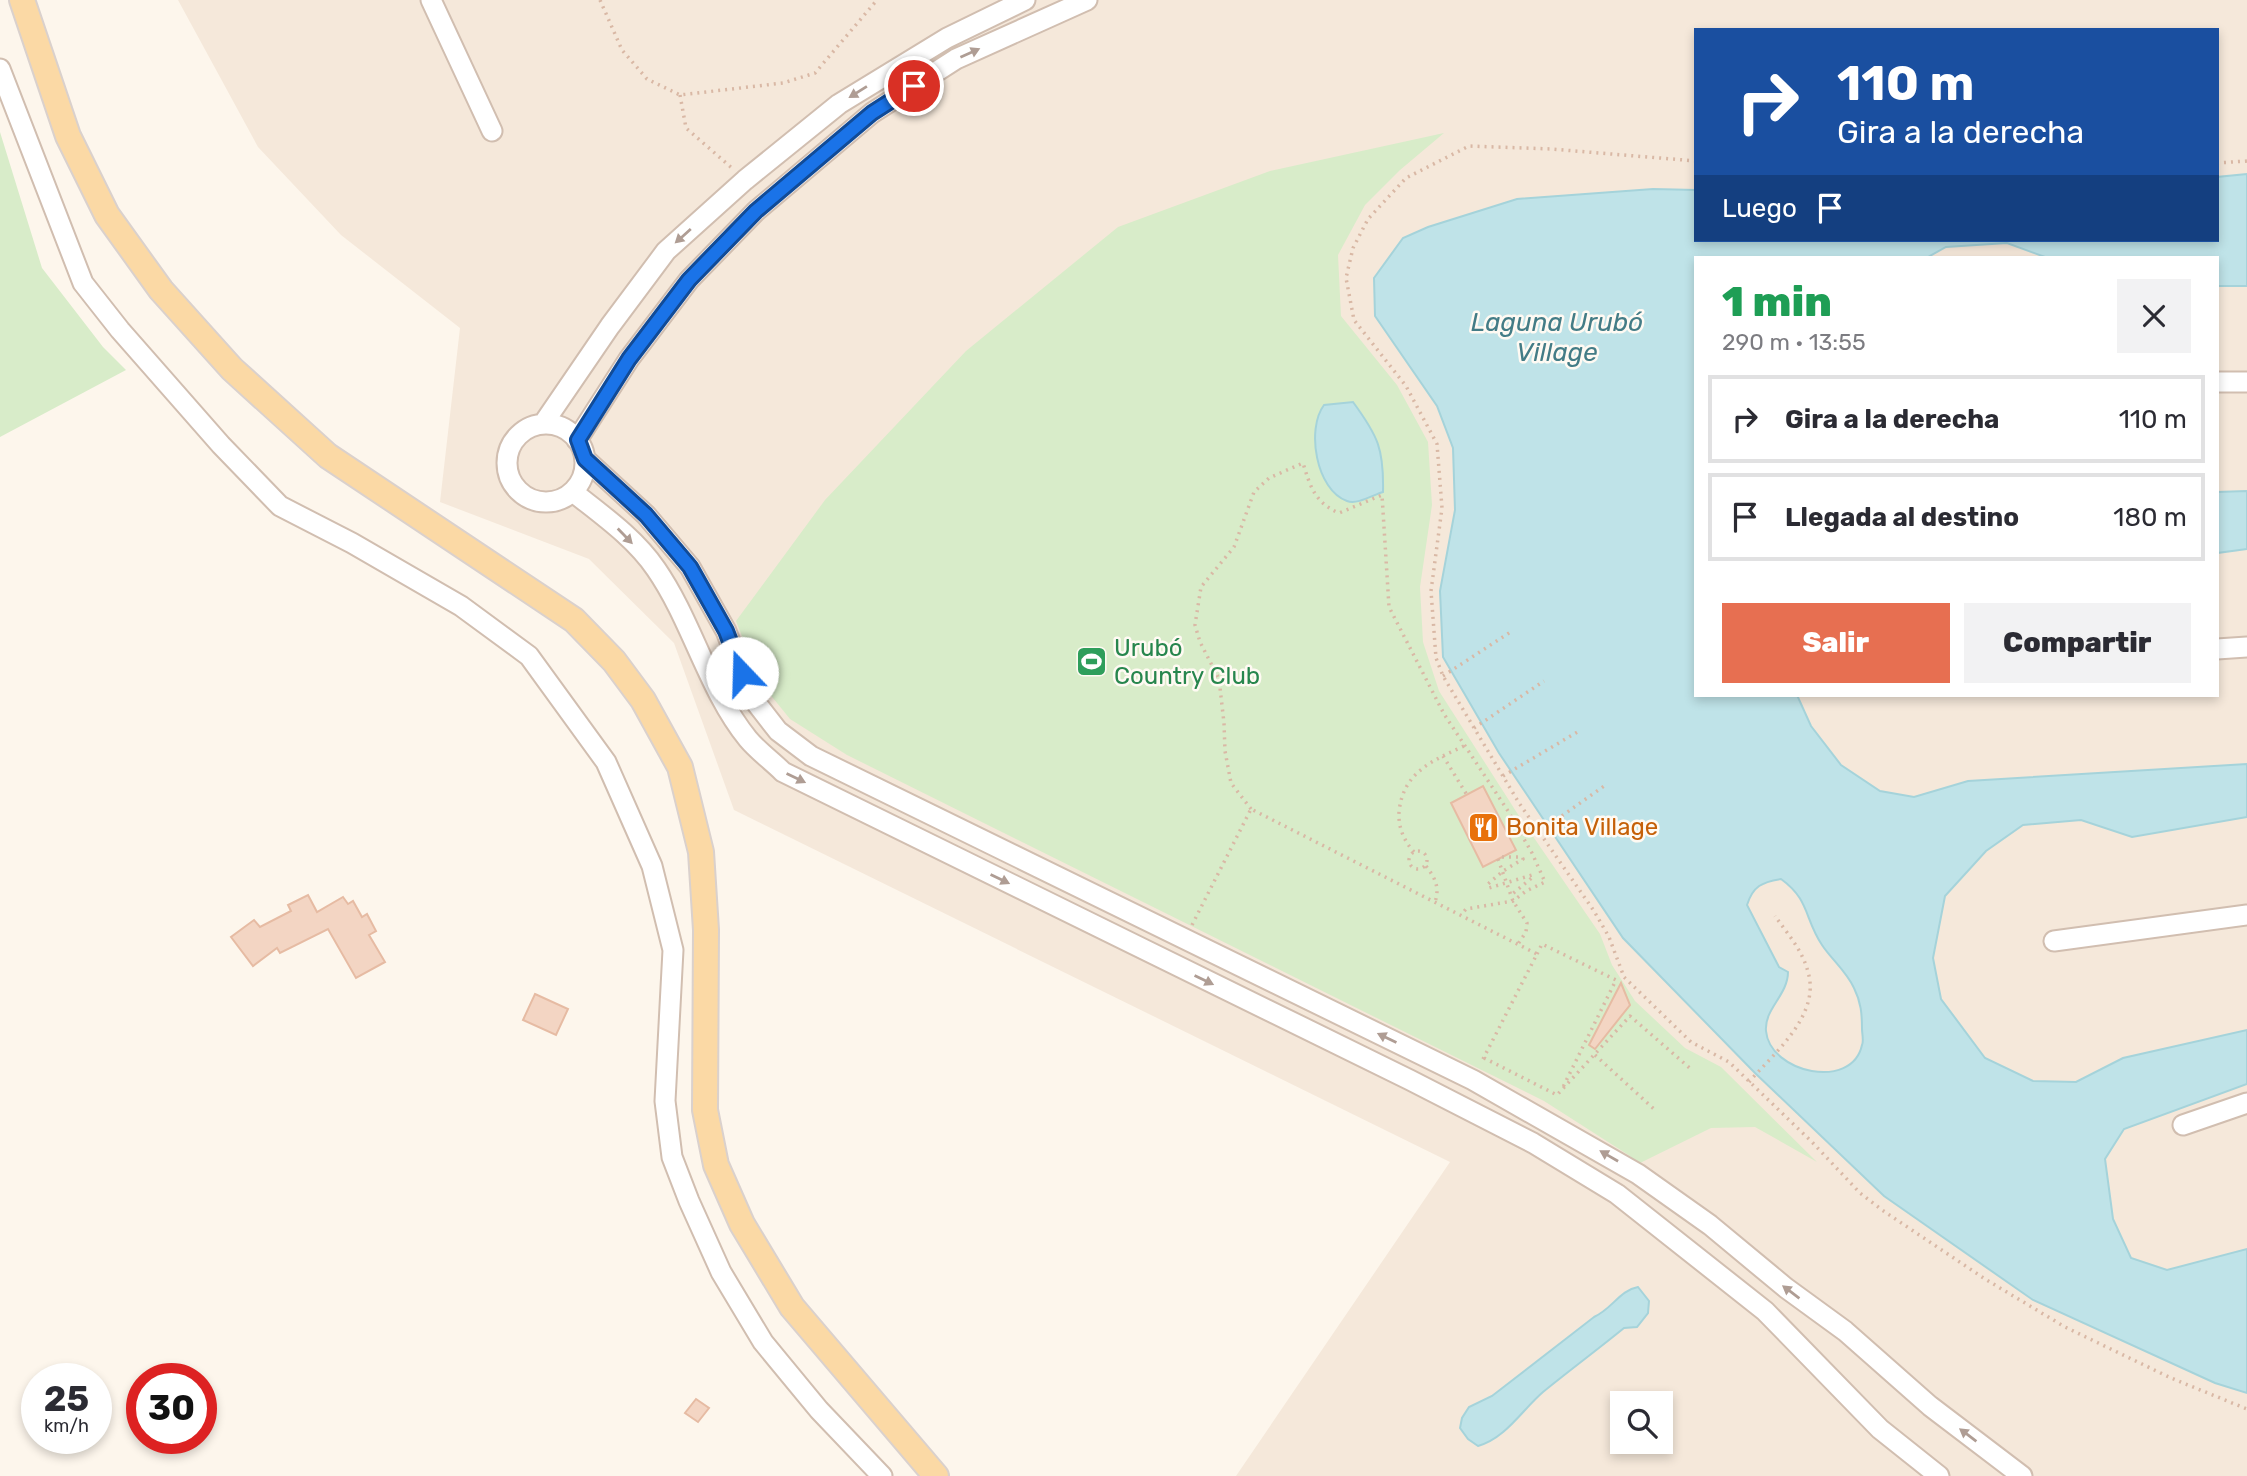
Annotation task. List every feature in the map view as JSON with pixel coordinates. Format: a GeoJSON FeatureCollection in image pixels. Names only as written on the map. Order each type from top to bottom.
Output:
{"type":"FeatureCollection","features":[{"type":"Feature","properties":{"kind":"main road"},"geometry":{"type":"LineString","coordinates":[[22,0],[68,136],[107,215],[161,290],[232,369],[328,456],[574,620],[614,661],[643,700],[680,767],[701,852],[706,930],[705,1110],[716,1165],[742,1224],[792,1307],[936,1476]]}},
{"type":"Feature","properties":{"kind":"street"},"geometry":{"type":"LineString","coordinates":[[431,0],[492,131]]}},
{"type":"Feature","properties":{"kind":"street"},"geometry":{"type":"LineString","coordinates":[[543,424],[610,326],[666,251],[741,183],[839,104],[947,38],[1025,0]]}},
{"type":"Feature","properties":{"kind":"street"},"geometry":{"type":"LineString","coordinates":[[578,440],[629,359],[689,280],[756,211],[872,113],[956,59],[1087,0]]}},
{"type":"Feature","properties":{"kind":"street"},"geometry":{"type":"LineString","coordinates":[[0,69],[83,283],[120,330],[221,445],[280,506],[352,543],[461,606],[529,656],[607,762],[652,866],[673,950],[666,1101],[673,1157],[721,1272],[763,1342],[819,1410],[882,1476]]}},
{"type":"Feature","properties":{"kind":"street"},"geometry":{"type":"LineString","coordinates":[[741,183],[756,211]]}},
{"type":"Feature","properties":{"kind":"street"},"geometry":{"type":"LineString","coordinates":[[2219,382],[2247,382]]}},
{"type":"Feature","properties":{"kind":"street"},"geometry":{"type":"LineString","coordinates":[[557,425],[578,440],[585,459],[584,472],[573,492],[562,500],[548,503],[535,501],[522,495],[513,485],[507,472],[506,459],[510,446],[518,435],[530,427],[557,425]]}},
{"type":"Feature","properties":{"kind":"street"},"geometry":{"type":"LineString","coordinates":[[585,459],[646,515],[690,567],[726,631],[750,695],[778,732],[811,757],[1462,1074],[1537,1114],[1649,1181],[1710,1225],[1786,1288],[1845,1331],[1930,1406],[2022,1476]]}},
{"type":"Feature","properties":{"kind":"street"},"geometry":{"type":"LineString","coordinates":[[573,492],[619,529],[655,568],[685,621],[721,695],[748,739],[783,772],[1410,1080],[1533,1143],[1617,1194],[1765,1311],[1880,1429],[1939,1476]]}},
{"type":"Feature","properties":{"kind":"street"},"geometry":{"type":"LineString","coordinates":[[2219,649],[2247,648]]}},
{"type":"Feature","properties":{"kind":"street"},"geometry":{"type":"LineString","coordinates":[[759,749],[778,732]]}},
{"type":"Feature","properties":{"kind":"street"},"geometry":{"type":"LineString","coordinates":[[2054,941],[2247,915]]}},
{"type":"Feature","properties":{"kind":"street"},"geometry":{"type":"LineString","coordinates":[[1410,1080],[1422,1055]]}},
{"type":"Feature","properties":{"kind":"street"},"geometry":{"type":"LineString","coordinates":[[2183,1125],[2247,1103]]}},
{"type":"Feature","properties":{"kind":"path"},"geometry":{"type":"LineString","coordinates":[[600,0],[622,50],[647,79],[680,95],[783,83],[815,73],[877,0]]}},
{"type":"Feature","properties":{"kind":"path"},"geometry":{"type":"LineString","coordinates":[[680,95],[686,128],[741,183]]}},
{"type":"Feature","properties":{"kind":"path"},"geometry":{"type":"LineString","coordinates":[[1694,162],[1552,149],[1469,146],[1406,178],[1368,219],[1353,248],[1346,278],[1354,320],[1406,386],[1437,444],[1442,508],[1430,591],[1436,659],[1443,676],[1503,776],[1594,911],[1609,937],[1624,978],[1691,1042],[1729,1062],[1812,1142],[1860,1193],[1985,1279],[2066,1327],[2171,1378],[2247,1409]]}},
{"type":"Feature","properties":{"kind":"path"},"geometry":{"type":"LineString","coordinates":[[2219,163],[2247,161]]}},
{"type":"Feature","properties":{"kind":"path"},"geometry":{"type":"LineString","coordinates":[[1461,915],[1466,909],[1513,901],[1545,882],[1508,811],[1444,714],[1390,607],[1382,495],[1339,513],[1325,508],[1311,490],[1303,463],[1269,478],[1254,492],[1234,547],[1202,587],[1195,625],[1200,642],[1219,678],[1224,751],[1231,783],[1251,809],[1537,954]]}},
{"type":"Feature","properties":{"kind":"path"},"geometry":{"type":"LineString","coordinates":[[1443,676],[1512,631]]}},
{"type":"Feature","properties":{"kind":"path"},"geometry":{"type":"LineString","coordinates":[[1474,728],[1544,681]]}},
{"type":"Feature","properties":{"kind":"path"},"geometry":{"type":"LineString","coordinates":[[1503,776],[1579,731]]}},
{"type":"Feature","properties":{"kind":"path"},"geometry":{"type":"LineString","coordinates":[[1413,852],[1406,843],[1399,820],[1400,800],[1405,787],[1417,773],[1464,746]]}},
{"type":"Feature","properties":{"kind":"path"},"geometry":{"type":"LineString","coordinates":[[1443,756],[1467,795]]}},
{"type":"Feature","properties":{"kind":"path"},"geometry":{"type":"LineString","coordinates":[[1539,832],[1607,784]]}},
{"type":"Feature","properties":{"kind":"path"},"geometry":{"type":"LineString","coordinates":[[1185,939],[1251,809]]}},
{"type":"Feature","properties":{"kind":"path"},"geometry":{"type":"LineString","coordinates":[[1419,851],[1427,860],[1425,865],[1418,869],[1410,865],[1409,856],[1413,852],[1419,851]]}},
{"type":"Feature","properties":{"kind":"path"},"geometry":{"type":"LineString","coordinates":[[1511,895],[1534,877],[1531,874],[1507,883],[1489,888],[1488,884],[1503,871],[1523,859],[1521,857],[1500,858],[1503,871],[1507,883],[1511,895],[1513,901],[1527,923],[1526,932],[1518,944]]}},
{"type":"Feature","properties":{"kind":"path"},"geometry":{"type":"LineString","coordinates":[[1425,865],[1436,882],[1438,892],[1435,902]]}},
{"type":"Feature","properties":{"kind":"path"},"geometry":{"type":"LineString","coordinates":[[1749,1082],[1797,1026],[1811,989],[1808,971],[1798,948],[1775,916]]}},
{"type":"Feature","properties":{"kind":"path"},"geometry":{"type":"LineString","coordinates":[[1462,1074],[1477,1069],[1484,1058],[1542,944],[1616,980],[1560,1092]]}},
{"type":"Feature","properties":{"kind":"path"},"geometry":{"type":"LineString","coordinates":[[1484,1058],[1557,1096],[1630,1016],[1692,1070]]}},
{"type":"Feature","properties":{"kind":"path"},"geometry":{"type":"LineString","coordinates":[[1595,1055],[1654,1109]]}},
{"type":"Feature","properties":{"kind":"shaded area"},"geometry":{"type":"Polygon","coordinates":[[[178,0],[2247,0],[2247,1476],[1236,1476],[1450,1162],[734,810],[674,643],[589,559],[440,502],[460,328],[341,235],[258,147],[178,0]]]}},
{"type":"Feature","properties":{"kind":"green space"},"geometry":{"type":"Polygon","coordinates":[[[0,132],[42,268],[103,347],[126,370],[0,437],[0,132]]]}},
{"type":"Feature","properties":{"kind":"green space","name":"Urubó Country Club"},"geometry":{"type":"Polygon","coordinates":[[[1444,133],[1400,170],[1365,205],[1338,255],[1341,316],[1397,385],[1428,442],[1432,505],[1420,587],[1423,642],[1439,691],[1519,816],[1600,934],[1612,965],[1635,1001],[1685,1048],[1721,1067],[1817,1162],[1755,1127],[1711,1128],[1638,1164],[1630,1156],[1544,1101],[847,755],[790,719],[760,682],[736,621],[825,500],[966,351],[1118,227],[1270,171],[1444,133]]]}},
{"type":"Feature","properties":{"kind":"water","name":"Laguna Urubó Village"},"geometry":{"type":"Polygon","coordinates":[[[2247,174],[2247,286],[2219,286],[2219,256],[2042,256],[2007,243],[1946,247],[1930,256],[1694,256],[1694,697],[1798,697],[1811,726],[1841,765],[1880,791],[1914,797],[1968,781],[2247,764],[2247,817],[2132,837],[2081,820],[2023,825],[1986,851],[1945,896],[1933,958],[1941,999],[1985,1058],[2033,1081],[2076,1082],[2123,1058],[2247,1030],[2247,1084],[2124,1129],[2105,1159],[2113,1219],[2131,1258],[2167,1270],[2247,1249],[2247,1393],[2215,1383],[2033,1300],[1884,1196],[1755,1073],[1623,938],[1499,753],[1443,657],[1440,591],[1455,510],[1453,448],[1437,406],[1375,316],[1374,278],[1403,238],[1428,227],[1517,199],[1653,189],[1694,190],[1694,242],[2219,242],[2219,177],[2247,174]],[[1781,879],[1755,889],[1747,905],[1779,967],[1788,972],[1784,988],[1766,1023],[1766,1031],[1771,1046],[1781,1057],[1795,1066],[1828,1072],[1843,1068],[1855,1059],[1863,1043],[1861,1013],[1854,988],[1822,945],[1797,894],[1781,879]]]}},
{"type":"Feature","properties":{"kind":"water"},"geometry":{"type":"Polygon","coordinates":[[[1353,402],[1378,444],[1383,492],[1351,502],[1336,495],[1328,485],[1321,472],[1315,443],[1319,416],[1324,405],[1353,402]]]}},
{"type":"Feature","properties":{"kind":"water"},"geometry":{"type":"Polygon","coordinates":[[[2247,491],[2247,549],[2219,553],[2219,492],[2247,491]]]}},
{"type":"Feature","properties":{"kind":"water"},"geometry":{"type":"Polygon","coordinates":[[[1638,1287],[1649,1301],[1648,1313],[1637,1327],[1624,1328],[1543,1392],[1497,1437],[1478,1446],[1468,1439],[1460,1428],[1462,1418],[1469,1407],[1492,1396],[1626,1292],[1638,1287]]]}},
{"type":"Feature","properties":{"kind":"building","name":"Bonita Village"},"geometry":{"type":"Polygon","coordinates":[[[1483,786],[1516,850],[1483,867],[1451,803],[1483,786]]]}},
{"type":"Feature","properties":{"kind":"building"},"geometry":{"type":"Polygon","coordinates":[[[308,895],[317,912],[343,897],[348,904],[353,901],[362,917],[367,914],[376,931],[369,935],[385,962],[356,978],[328,929],[280,953],[277,948],[253,966],[231,937],[254,920],[260,927],[291,911],[288,905],[308,895]]]}},
{"type":"Feature","properties":{"kind":"building"},"geometry":{"type":"Polygon","coordinates":[[[1621,983],[1630,1005],[1595,1049],[1589,1045],[1621,983]]]}},
{"type":"Feature","properties":{"kind":"building"},"geometry":{"type":"Polygon","coordinates":[[[535,994],[568,1009],[556,1035],[523,1020],[535,994]]]}},
{"type":"Feature","properties":{"kind":"building"},"geometry":{"type":"Polygon","coordinates":[[[696,1399],[709,1408],[698,1422],[685,1413],[696,1399]]]}},
{"type":"Feature","properties":{"kind":"place","name":"Urubó Country Club"},"geometry":{"type":"Point","coordinates":[1091,662]}},
{"type":"Feature","properties":{"kind":"place","name":"Bonita Village"},"geometry":{"type":"Point","coordinates":[1483,827]}},
{"type":"Feature","properties":{"kind":"route"},"geometry":{"type":"LineString","coordinates":[[742,673],[726,631],[690,567],[646,515],[585,459],[578,440],[629,359],[689,280],[756,211],[872,113],[914,86]]}}]}
